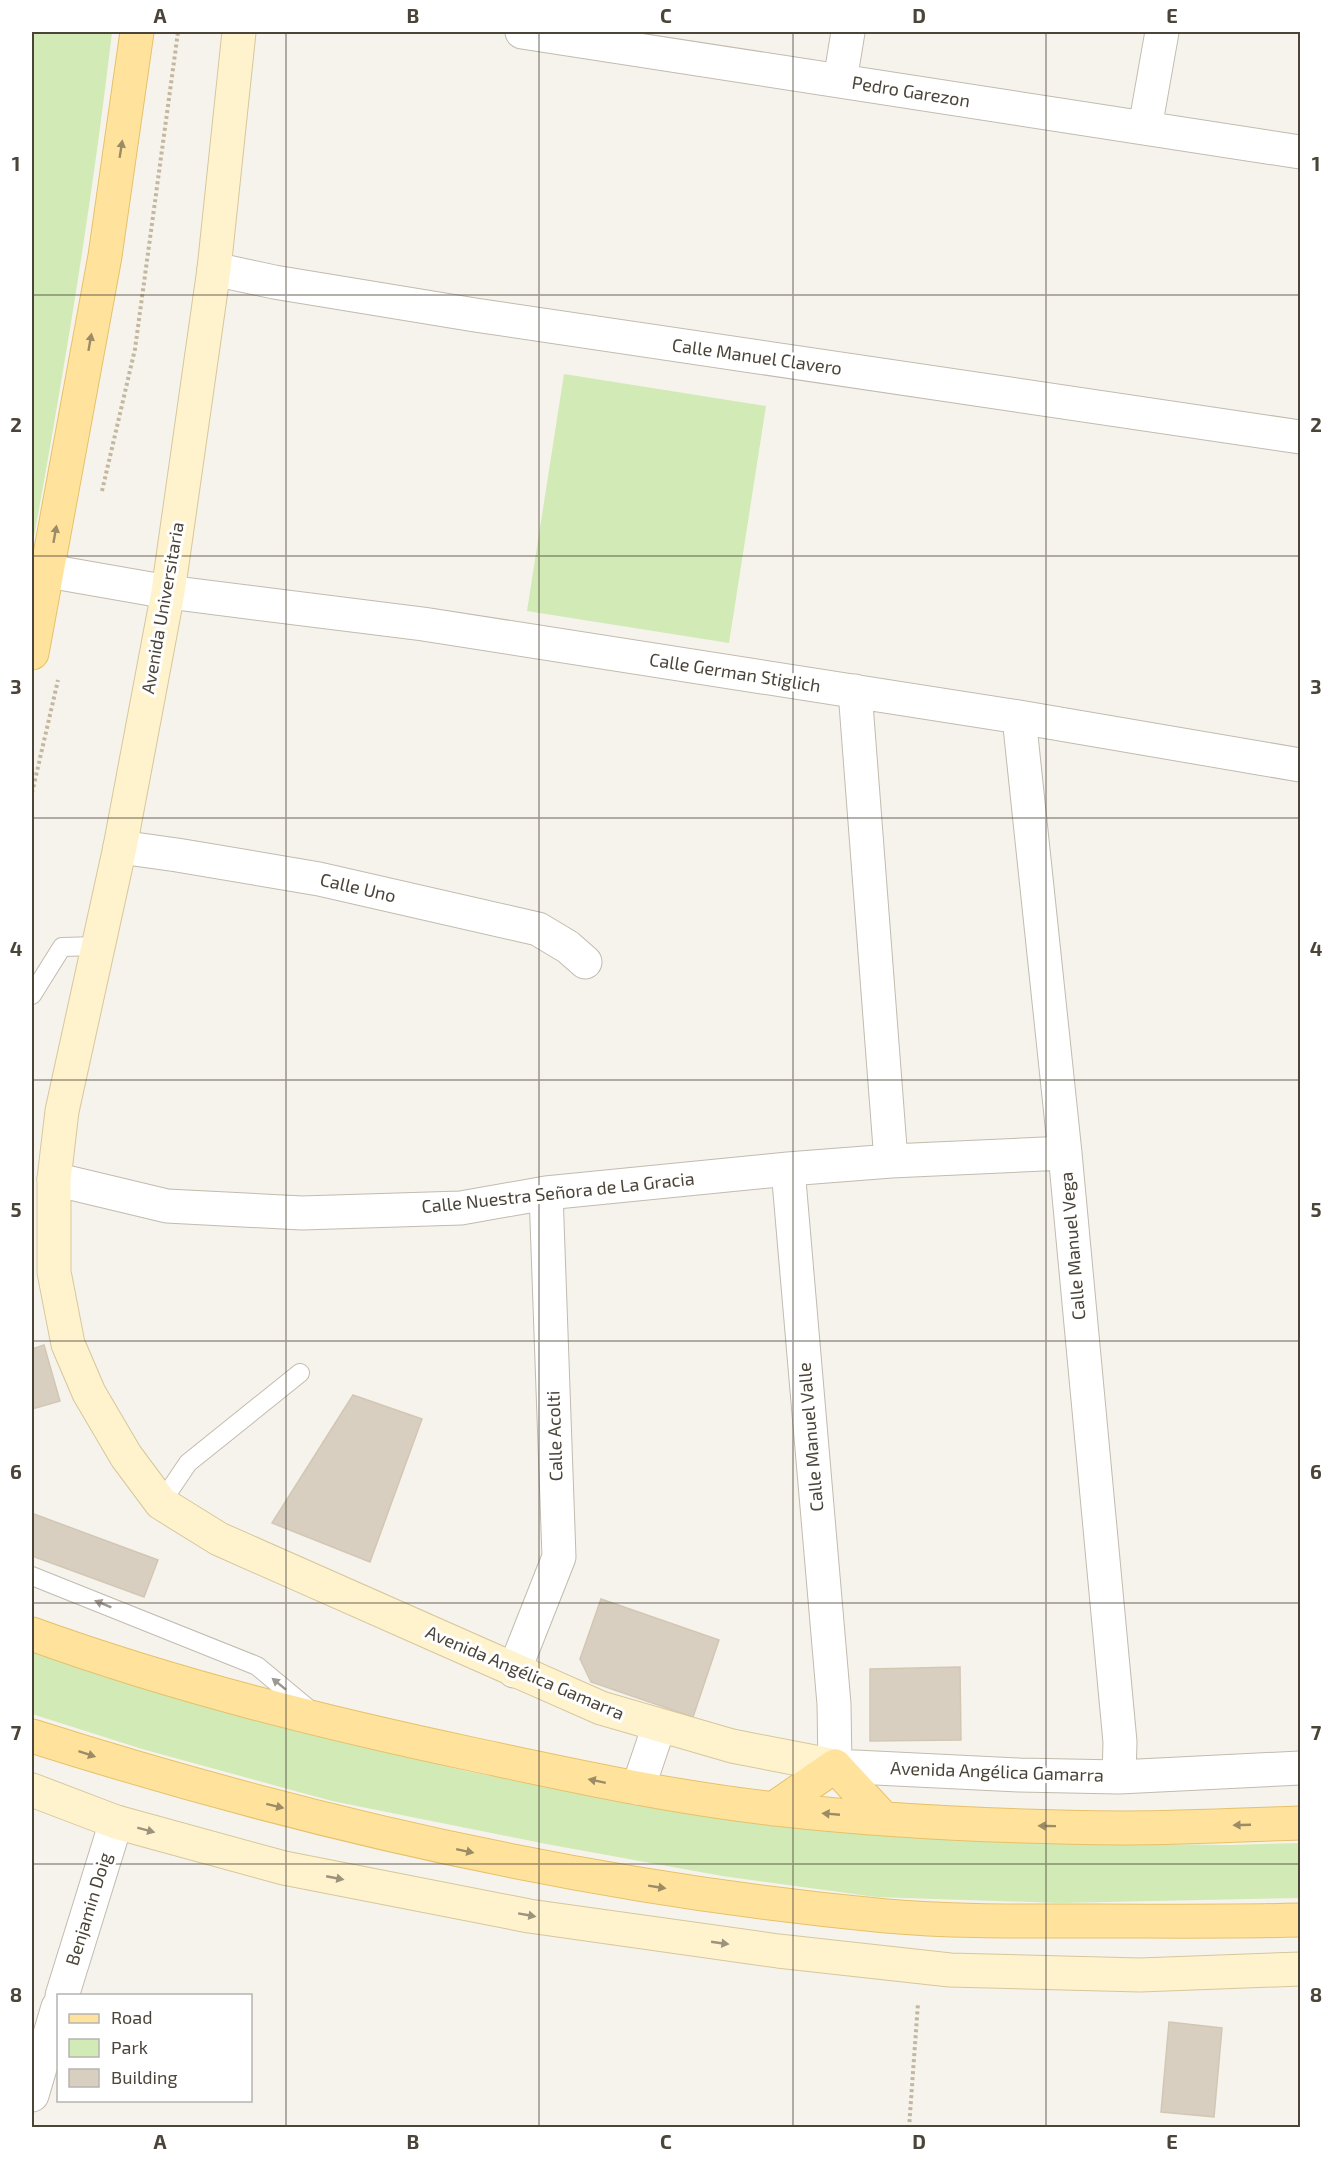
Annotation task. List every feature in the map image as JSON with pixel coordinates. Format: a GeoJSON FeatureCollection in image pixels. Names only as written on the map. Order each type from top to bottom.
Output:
{"type":"FeatureCollection","features":[{"type":"Feature","properties":{"kind":"main road"},"geometry":{"type":"LineString","coordinates":[[32,653],[105,256],[137,32]]}},
{"type":"Feature","properties":{"kind":"main road"},"geometry":{"type":"LineString","coordinates":[[32,1634],[238,1700],[324,1722],[606,1783],[773,1809],[884,1819],[1127,1828],[1300,1823]]}},
{"type":"Feature","properties":{"kind":"main road"},"geometry":{"type":"LineString","coordinates":[[32,1736],[128,1767],[220,1792],[420,1841],[592,1877],[762,1903],[890,1916],[1036,1921],[1300,1920]]}},
{"type":"Feature","properties":{"kind":"main road"},"geometry":{"type":"LineString","coordinates":[[773,1809],[835,1766],[884,1819]]}},
{"type":"Feature","properties":{"kind":"street","name":"Avenida Universitaria"},"geometry":{"type":"LineString","coordinates":[[54,1179],[62,1111],[120,847],[168,592],[214,269],[239,32]]}},
{"type":"Feature","properties":{"kind":"street"},"geometry":{"type":"LineString","coordinates":[[840,81],[848,32]]}},
{"type":"Feature","properties":{"kind":"street"},"geometry":{"type":"LineString","coordinates":[[1145,128],[1162,32]]}},
{"type":"Feature","properties":{"kind":"street","name":"Pedro Garezon"},"geometry":{"type":"LineString","coordinates":[[535,33],[1300,152]]}},
{"type":"Feature","properties":{"kind":"street","name":"Calle Manuel Clavero"},"geometry":{"type":"LineString","coordinates":[[214,269],[274,282],[475,315],[1300,437]]}},
{"type":"Feature","properties":{"kind":"street","name":"Calle German Stiglich"},"geometry":{"type":"LineString","coordinates":[[48,571],[168,592],[423,624],[1019,717],[1300,765]]}},
{"type":"Feature","properties":{"kind":"street"},"geometry":{"type":"LineString","coordinates":[[855,691],[891,1161]]}},
{"type":"Feature","properties":{"kind":"street","name":"Calle Manuel Vega"},"geometry":{"type":"LineString","coordinates":[[1019,717],[1065,1153],[1120,1742],[1119,1777]]}},
{"type":"Feature","properties":{"kind":"street","name":"Calle Uno"},"geometry":{"type":"LineString","coordinates":[[120,847],[319,879],[538,929],[568,947],[585,962]]}},
{"type":"Feature","properties":{"kind":"street","name":"Calle Nuestra Señora de La Gracia"},"geometry":{"type":"LineString","coordinates":[[54,1179],[167,1206],[302,1213],[460,1208],[546,1193],[788,1169],[891,1161],[1065,1153]]}},
{"type":"Feature","properties":{"kind":"street","name":"Calle Manuel Valle"},"geometry":{"type":"LineString","coordinates":[[788,1169],[834,1704],[835,1766]]}},
{"type":"Feature","properties":{"kind":"street","name":"Avenida Angélica Gamarra"},"geometry":{"type":"LineString","coordinates":[[54,1179],[54,1272],[68,1344],[89,1394],[126,1456],[161,1503],[219,1539],[601,1708],[732,1746],[835,1766],[1019,1775],[1119,1777],[1300,1768]]}},
{"type":"Feature","properties":{"kind":"street","name":"Calle Acolti"},"geometry":{"type":"LineString","coordinates":[[514,1671],[559,1557],[546,1193]]}},
{"type":"Feature","properties":{"kind":"street"},"geometry":{"type":"LineString","coordinates":[[639,1788],[659,1726]]}},
{"type":"Feature","properties":{"kind":"street"},"geometry":{"type":"LineString","coordinates":[[32,1790],[116,1822],[284,1868],[529,1916],[778,1951],[950,1970],[1140,1975],[1300,1970]]}},
{"type":"Feature","properties":{"kind":"street","name":"Benjamin Doig"},"geometry":{"type":"LineString","coordinates":[[62,1994],[116,1822]]}},
{"type":"Feature","properties":{"kind":"street"},"geometry":{"type":"LineString","coordinates":[[32,2095],[57,2010]]}},
{"type":"Feature","properties":{"kind":"lane"},"geometry":{"type":"LineString","coordinates":[[32,995],[62,947],[98,946]]}},
{"type":"Feature","properties":{"kind":"lane"},"geometry":{"type":"LineString","coordinates":[[161,1503],[188,1463],[300,1373]]}},
{"type":"Feature","properties":{"kind":"lane"},"geometry":{"type":"LineString","coordinates":[[32,1576],[256,1666],[324,1722]]}},
{"type":"Feature","properties":{"kind":"path"},"geometry":{"type":"LineString","coordinates":[[909,2127],[921,1967]]}},
{"type":"Feature","properties":{"kind":"green space"},"geometry":{"type":"Polygon","coordinates":[[[32,32],[112,32],[76,291],[32,548],[32,32]]]}},
{"type":"Feature","properties":{"kind":"green space"},"geometry":{"type":"Polygon","coordinates":[[[564,374],[766,406],[729,643],[527,611],[564,374]]]}},
{"type":"Feature","properties":{"kind":"green space"},"geometry":{"type":"Polygon","coordinates":[[[32,1651],[101,1676],[279,1726],[466,1771],[620,1802],[776,1825],[1061,1843],[1230,1845],[1300,1843],[1300,1898],[1059,1903],[876,1897],[722,1876],[541,1843],[332,1801],[142,1749],[32,1714],[32,1651]]]}},
{"type":"Feature","properties":{"kind":"building"},"geometry":{"type":"Polygon","coordinates":[[[44,1345],[60,1401],[32,1409],[32,1349],[44,1345]]]}},
{"type":"Feature","properties":{"kind":"building"},"geometry":{"type":"Polygon","coordinates":[[[353,1395],[422,1419],[370,1562],[272,1523],[353,1395]]]}},
{"type":"Feature","properties":{"kind":"building"},"geometry":{"type":"Polygon","coordinates":[[[34,1514],[158,1560],[144,1597],[32,1556],[34,1514]]]}},
{"type":"Feature","properties":{"kind":"building"},"geometry":{"type":"Polygon","coordinates":[[[601,1599],[719,1640],[693,1717],[591,1682],[580,1659],[601,1599]]]}},
{"type":"Feature","properties":{"kind":"building"},"geometry":{"type":"Polygon","coordinates":[[[960,1667],[961,1740],[870,1741],[870,1669],[960,1667]]]}},
{"type":"Feature","properties":{"kind":"building"},"geometry":{"type":"Polygon","coordinates":[[[1169,2022],[1222,2028],[1214,2117],[1161,2112],[1169,2022]]]}}]}
